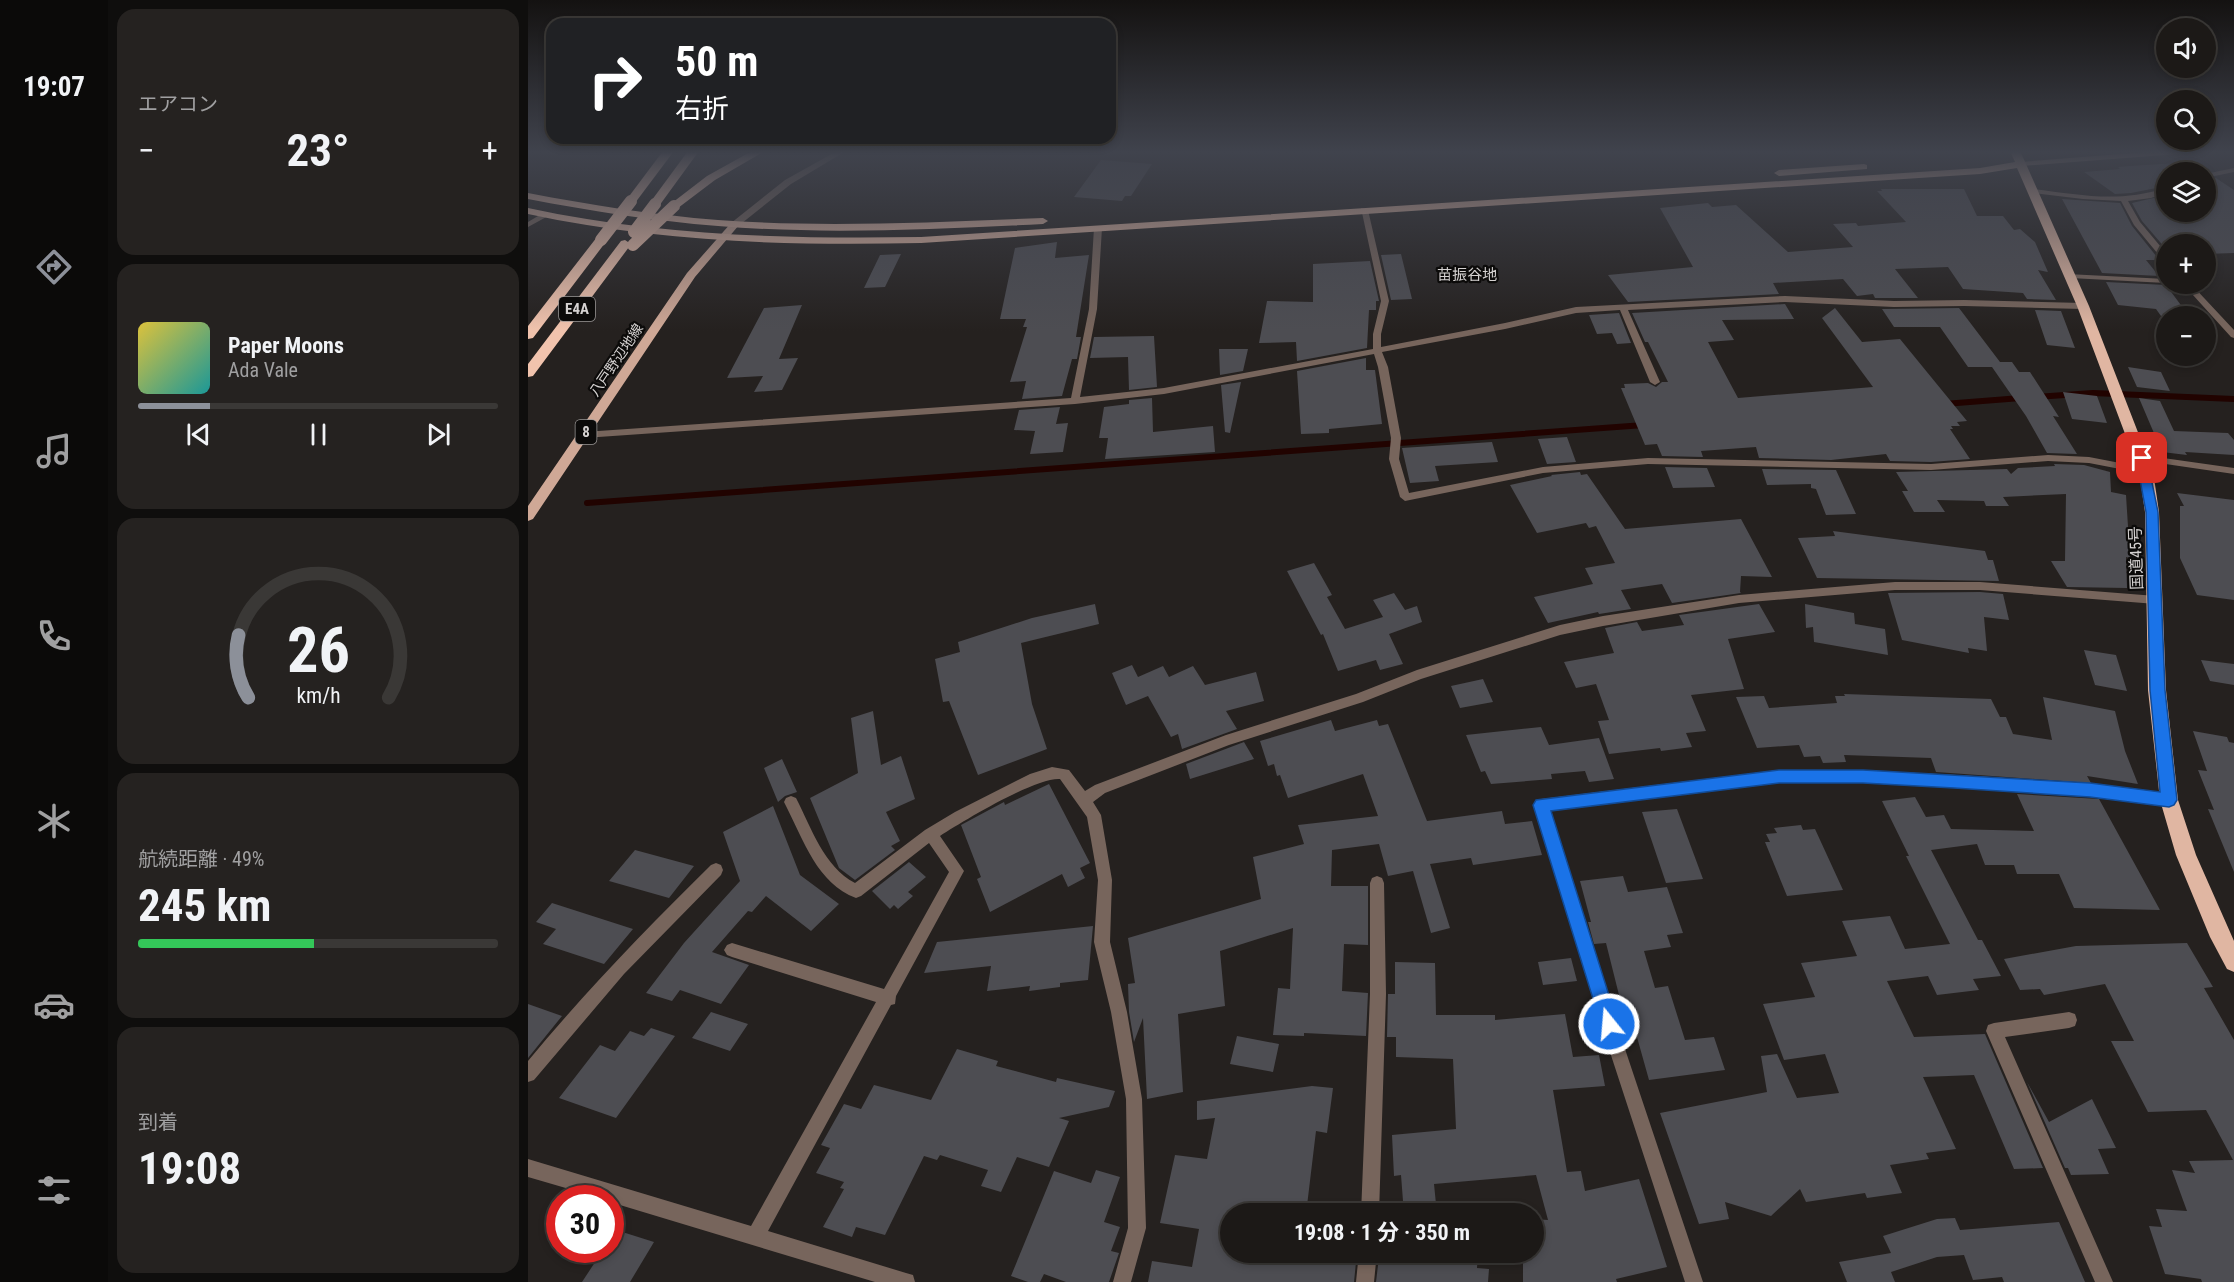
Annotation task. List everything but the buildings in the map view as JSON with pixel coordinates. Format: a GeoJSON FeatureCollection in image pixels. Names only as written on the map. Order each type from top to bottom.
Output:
{"type":"FeatureCollection","features":[{"type":"Feature","properties":{"kind":"highway"},"geometry":{"type":"LineString","coordinates":[[528,211],[589,223],[722,237],[862,241],[1352,211]]}},
{"type":"Feature","properties":{"kind":"highway"},"geometry":{"type":"LineString","coordinates":[[600,211],[687,223],[858,228],[927,227],[1190,211]]}},
{"type":"Feature","properties":{"kind":"highway","name":"E4A"},"geometry":{"type":"LineString","coordinates":[[528,335],[547,312],[618,211]]}},
{"type":"Feature","properties":{"kind":"highway","name":"E4A"},"geometry":{"type":"LineString","coordinates":[[528,373],[607,269],[629,244],[651,211]]}},
{"type":"Feature","properties":{"kind":"highway"},"geometry":{"type":"LineString","coordinates":[[629,244],[668,211]]}},
{"type":"Feature","properties":{"kind":"highway","name":"国道45号"},"geometry":{"type":"LineString","coordinates":[[2041,211],[2070,276],[2144,464],[2152,512],[2157,690],[2169,800],[2186,855],[2217,930],[2234,962]]}},
{"type":"Feature","properties":{"kind":"main road","name":"八戸野辺地線"},"geometry":{"type":"LineString","coordinates":[[528,516],[691,274],[734,225]]}},
{"type":"Feature","properties":{"kind":"street"},"geometry":{"type":"LineString","coordinates":[[734,225],[752,211]]}},
{"type":"Feature","properties":{"kind":"street"},"geometry":{"type":"LineString","coordinates":[[1364,211],[1385,302],[1377,334],[1377,350],[1383,368],[1396,438],[1394,459],[1405,496],[1543,470],[1648,460],[1931,467],[2048,458],[2234,471]]}},
{"type":"Feature","properties":{"kind":"street"},"geometry":{"type":"LineString","coordinates":[[2130,211],[2156,246]]}},
{"type":"Feature","properties":{"kind":"street"},"geometry":{"type":"LineString","coordinates":[[528,225],[546,215]]}},
{"type":"Feature","properties":{"kind":"street"},"geometry":{"type":"LineString","coordinates":[[1075,401],[1094,309],[1098,228]]}},
{"type":"Feature","properties":{"kind":"street"},"geometry":{"type":"LineString","coordinates":[[2070,276],[2156,280]]}},
{"type":"Feature","properties":{"kind":"street"},"geometry":{"type":"LineString","coordinates":[[2196,294],[2234,335]]}},
{"type":"Feature","properties":{"kind":"street"},"geometry":{"type":"LineString","coordinates":[[584,435],[1075,401],[1164,391],[1505,326],[1558,313],[1710,301],[1785,299],[1894,304],[2082,306]]}},
{"type":"Feature","properties":{"kind":"street"},"geometry":{"type":"LineString","coordinates":[[1623,308],[1655,382]]}},
{"type":"Feature","properties":{"kind":"street"},"geometry":{"type":"LineString","coordinates":[[1084,800],[1100,789],[1226,740],[1359,698],[1417,675],[1560,630],[1603,621],[1738,599],[1895,586],[1980,586],[2156,600]]}},
{"type":"Feature","properties":{"kind":"street"},"geometry":{"type":"LineString","coordinates":[[792,802],[824,862],[844,886],[856,891],[930,834],[1035,778],[1052,773],[1064,774],[1084,800],[1094,815],[1105,879],[1102,942],[1119,1011],[1134,1099],[1137,1228],[1122,1282]]}},
{"type":"Feature","properties":{"kind":"street"},"geometry":{"type":"LineString","coordinates":[[1694,1282],[1616,1046],[1541,805],[1790,776],[1863,776],[2078,789],[2169,800]]}},
{"type":"Feature","properties":{"kind":"street"},"geometry":{"type":"LineString","coordinates":[[755,1236],[889,998],[957,871],[930,834]]}},
{"type":"Feature","properties":{"kind":"street"},"geometry":{"type":"LineString","coordinates":[[528,1074],[567,1025],[630,956],[716,870]]}},
{"type":"Feature","properties":{"kind":"street"},"geometry":{"type":"LineString","coordinates":[[1370,1203],[1378,994],[1377,883]]}},
{"type":"Feature","properties":{"kind":"street"},"geometry":{"type":"LineString","coordinates":[[732,950],[889,998]]}},
{"type":"Feature","properties":{"kind":"street"},"geometry":{"type":"LineString","coordinates":[[2069,1020],[1994,1031],[2104,1282]]}},
{"type":"Feature","properties":{"kind":"street"},"geometry":{"type":"LineString","coordinates":[[528,1168],[906,1282]]}},
{"type":"Feature","properties":{"kind":"street"},"geometry":{"type":"LineString","coordinates":[[1365,1282],[1367,1263]]}},
{"type":"Feature","properties":{"kind":"waterway"},"geometry":{"type":"LineString","coordinates":[[2036,397],[2093,393],[2234,399]]}},
{"type":"Feature","properties":{"kind":"waterway"},"geometry":{"type":"LineString","coordinates":[[1944,404],[2021,398]]}},
{"type":"Feature","properties":{"kind":"waterway"},"geometry":{"type":"LineString","coordinates":[[587,503],[1644,425]]}},
{"type":"Feature","properties":{"kind":"district","name":"苗振谷地"},"geometry":{"type":"Point","coordinates":[1467,275]}},
{"type":"Feature","properties":{"kind":"route"},"geometry":{"type":"LineString","coordinates":[[1609,1024],[1541,805],[1779,776],[1863,776],[2090,790],[2169,800],[2157,690],[2152,512],[2142,458]]}}]}
